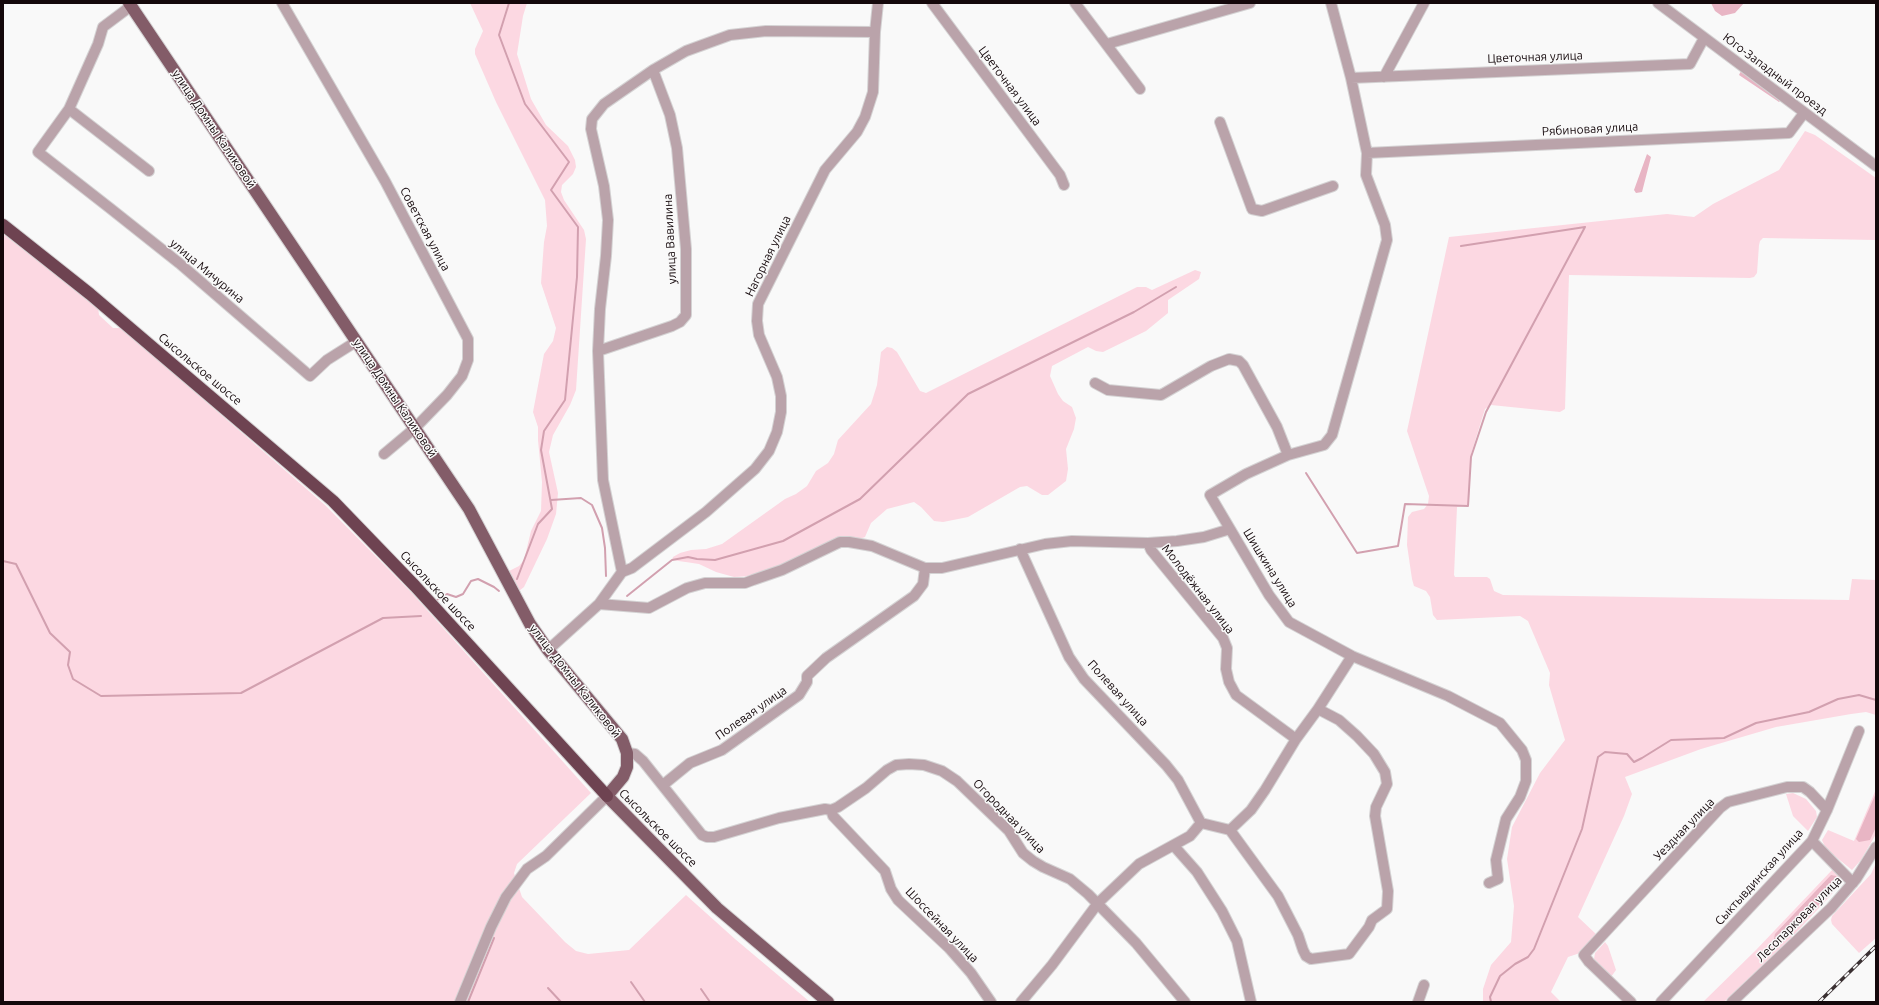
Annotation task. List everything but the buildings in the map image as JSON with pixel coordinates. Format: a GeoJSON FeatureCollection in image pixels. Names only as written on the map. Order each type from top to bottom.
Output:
{"type":"FeatureCollection","features":[{"type":"Feature","properties":{"kind":"highway","name":"Сысольское шоссе"},"geometry":{"type":"LineString","coordinates":[[3,225],[90,294],[333,501],[415,586],[607,796]]}},
{"type":"Feature","properties":{"kind":"main road","name":"улица Домны Каликовой"},"geometry":{"type":"LineString","coordinates":[[130,5],[469,508],[516,600],[530,624],[548,650],[622,739],[628,753]]}},
{"type":"Feature","properties":{"kind":"main road"},"geometry":{"type":"LineString","coordinates":[[607,796],[623,777],[627,767],[628,753]]}},
{"type":"Feature","properties":{"kind":"main road","name":"Сысольское шоссе"},"geometry":{"type":"LineString","coordinates":[[607,796],[716,908],[828,1002]]}},
{"type":"Feature","properties":{"kind":"street","name":"Советская улица"},"geometry":{"type":"LineString","coordinates":[[282,3],[385,181],[468,339],[468,360],[462,376],[447,395],[415,428],[384,454]]}},
{"type":"Feature","properties":{"kind":"street","name":"Нагорная улица"},"geometry":{"type":"LineString","coordinates":[[548,650],[599,604],[622,572],[632,568],[706,512],[755,469],[769,451],[777,432],[781,412],[781,396],[777,377],[759,335],[757,321],[758,304],[825,170],[857,132],[865,117],[873,92],[875,32],[878,3]]}},
{"type":"Feature","properties":{"kind":"street","name":"Цветочная улица"},"geometry":{"type":"LineString","coordinates":[[932,3],[1060,175],[1064,185]]}},
{"type":"Feature","properties":{"kind":"street"},"geometry":{"type":"LineString","coordinates":[[1075,3],[1140,89]]}},
{"type":"Feature","properties":{"kind":"street"},"geometry":{"type":"LineString","coordinates":[[1106,44],[1250,3]]}},
{"type":"Feature","properties":{"kind":"street","name":"Шишкина улица"},"geometry":{"type":"LineString","coordinates":[[1330,3],[1351,78],[1367,153],[1366,175],[1385,225],[1387,240],[1332,435],[1324,445],[1288,455],[1246,474],[1210,495],[1269,595],[1289,622],[1352,656],[1448,696],[1500,723],[1522,750],[1526,760],[1526,781],[1520,797],[1506,819],[1496,860],[1498,879],[1489,883]]}},
{"type":"Feature","properties":{"kind":"street"},"geometry":{"type":"LineString","coordinates":[[1384,77],[1424,3]]}},
{"type":"Feature","properties":{"kind":"street","name":"Юго-Западный проезд"},"geometry":{"type":"LineString","coordinates":[[1658,3],[1876,166]]}},
{"type":"Feature","properties":{"kind":"street"},"geometry":{"type":"LineString","coordinates":[[130,5],[103,27],[98,44],[69,109],[149,171]]}},
{"type":"Feature","properties":{"kind":"street"},"geometry":{"type":"LineString","coordinates":[[622,572],[603,480],[598,351],[600,309],[606,256],[608,220],[604,186],[591,129],[592,119],[597,110],[607,101],[653,70],[686,51],[730,35],[766,31],[875,32]]}},
{"type":"Feature","properties":{"kind":"street","name":"Цветочная улица"},"geometry":{"type":"LineString","coordinates":[[1351,78],[1690,64],[1704,38]]}},
{"type":"Feature","properties":{"kind":"street","name":"улица Вавилина"},"geometry":{"type":"LineString","coordinates":[[598,351],[672,326],[680,322],[686,315],[686,249],[677,148],[670,115],[653,70]]}},
{"type":"Feature","properties":{"kind":"street","name":"улица Мичурина"},"geometry":{"type":"LineString","coordinates":[[69,109],[38,152],[178,263],[310,376],[328,360],[357,341]]}},
{"type":"Feature","properties":{"kind":"street","name":"Рябиновая улица"},"geometry":{"type":"LineString","coordinates":[[1367,153],[1789,133],[1804,113]]}},
{"type":"Feature","properties":{"kind":"street"},"geometry":{"type":"LineString","coordinates":[[1220,122],[1249,205],[1256,211],[1262,211],[1332,186]]}},
{"type":"Feature","properties":{"kind":"street"},"geometry":{"type":"LineString","coordinates":[[1095,383],[1108,390],[1161,395],[1211,366],[1229,359],[1239,361],[1243,365],[1277,427],[1288,455]]}},
{"type":"Feature","properties":{"kind":"street"},"geometry":{"type":"LineString","coordinates":[[599,604],[649,608],[687,588],[705,583],[745,583],[782,570],[840,542],[872,546],[925,568],[942,568],[1020,549],[1072,541],[1148,543],[1177,541],[1204,537],[1230,529]]}},
{"type":"Feature","properties":{"kind":"street","name":"Молодёжная улица"},"geometry":{"type":"LineString","coordinates":[[1148,543],[1151,550],[1223,638],[1227,648],[1226,669],[1229,682],[1236,695],[1296,739]]}},
{"type":"Feature","properties":{"kind":"street","name":"Полевая улица"},"geometry":{"type":"LineString","coordinates":[[1020,549],[1069,657],[1084,679],[1166,765],[1178,780],[1201,823]]}},
{"type":"Feature","properties":{"kind":"street","name":"Полевая улица"},"geometry":{"type":"LineString","coordinates":[[663,785],[690,763],[722,750],[799,695],[807,682],[807,676],[826,658],[917,593],[923,584],[925,568]]}},
{"type":"Feature","properties":{"kind":"street"},"geometry":{"type":"LineString","coordinates":[[1230,830],[1251,810],[1266,790],[1296,739],[1318,709],[1352,656]]}},
{"type":"Feature","properties":{"kind":"street"},"geometry":{"type":"LineString","coordinates":[[1021,1002],[1052,965],[1098,903],[1139,864],[1190,836],[1201,823],[1230,830],[1278,896],[1298,935],[1306,956],[1311,959],[1349,954],[1369,927],[1372,920],[1387,909],[1388,891],[1375,816],[1376,807],[1387,784],[1385,772],[1374,754],[1339,720],[1318,709]]}},
{"type":"Feature","properties":{"kind":"street","name":"Сыктывдинская улица"},"geometry":{"type":"LineString","coordinates":[[1661,1002],[1812,841],[1827,810],[1859,731]]}},
{"type":"Feature","properties":{"kind":"street","name":"Огородная улица"},"geometry":{"type":"LineString","coordinates":[[628,753],[635,754],[643,761],[702,835],[707,837],[714,837],[779,818],[825,809],[831,810],[866,788],[887,770],[896,765],[924,765],[942,771],[957,781],[1009,831],[1023,853],[1043,867],[1070,879],[1098,903],[1136,943],[1185,1002]]}},
{"type":"Feature","properties":{"kind":"street","name":"Уездная улица"},"geometry":{"type":"LineString","coordinates":[[1631,1002],[1589,962],[1584,954],[1720,808],[1728,802],[1787,787],[1803,787],[1810,792],[1827,810]]}},
{"type":"Feature","properties":{"kind":"street"},"geometry":{"type":"LineString","coordinates":[[460,1002],[491,927],[506,897],[527,870],[546,856],[607,796]]}},
{"type":"Feature","properties":{"kind":"street","name":"Шоссейная улица"},"geometry":{"type":"LineString","coordinates":[[831,810],[833,816],[885,871],[891,889],[898,900],[949,948],[971,973],[991,1002]]}},
{"type":"Feature","properties":{"kind":"street"},"geometry":{"type":"LineString","coordinates":[[1812,841],[1853,883]]}},
{"type":"Feature","properties":{"kind":"street"},"geometry":{"type":"LineString","coordinates":[[1174,846],[1198,872],[1222,911],[1237,942],[1251,1002]]}},
{"type":"Feature","properties":{"kind":"street","name":"Лесопарковая улица"},"geometry":{"type":"LineString","coordinates":[[1732,1002],[1795,944],[1853,883],[1876,847]]}},
{"type":"Feature","properties":{"kind":"street"},"geometry":{"type":"LineString","coordinates":[[1418,1002],[1424,985]]}},
{"type":"Feature","properties":{"kind":"shaded area"},"geometry":{"type":"Polygon","coordinates":[[[470,3],[527,3],[523,16],[517,54],[531,99],[546,125],[568,146],[575,160],[576,167],[573,174],[562,185],[561,192],[564,200],[584,230],[586,239],[576,390],[570,405],[553,435],[549,452],[558,493],[556,514],[547,539],[524,587],[519,591],[509,571],[519,566],[524,560],[531,531],[541,511],[542,482],[538,427],[533,412],[544,354],[553,341],[556,328],[541,283],[544,242],[547,226],[545,200],[496,102],[475,54],[475,49],[483,31],[470,3]]]}},
{"type":"Feature","properties":{"kind":"shaded area"},"geometry":{"type":"Polygon","coordinates":[[[1711,3],[1744,3],[1735,13],[1722,16],[1715,11],[1711,3]]]}},
{"type":"Feature","properties":{"kind":"shaded area"},"geometry":{"type":"Polygon","coordinates":[[[1741,71],[1781,100],[1779,102],[1739,75],[1741,71]]]}},
{"type":"Feature","properties":{"kind":"shaded area"},"geometry":{"type":"Polygon","coordinates":[[[1805,131],[1815,135],[1876,178],[1876,240],[1763,238],[1759,245],[1757,273],[1754,277],[1750,278],[1569,275],[1565,409],[1560,412],[1491,405],[1485,409],[1471,454],[1469,504],[1467,506],[1457,507],[1454,575],[1455,577],[1487,577],[1490,579],[1494,591],[1503,595],[1849,600],[1852,579],[1876,580],[1876,715],[1866,712],[1776,727],[1701,749],[1625,777],[1632,794],[1624,816],[1578,917],[1597,935],[1580,953],[1568,957],[1551,992],[1561,1002],[1483,1002],[1483,989],[1491,965],[1511,942],[1514,906],[1507,859],[1512,827],[1540,773],[1565,740],[1549,685],[1550,673],[1528,621],[1520,616],[1437,620],[1433,615],[1430,597],[1426,591],[1414,586],[1412,579],[1407,545],[1408,517],[1412,512],[1424,509],[1428,504],[1429,496],[1407,431],[1449,237],[1667,214],[1694,217],[1713,204],[1779,170],[1805,131]]]}},
{"type":"Feature","properties":{"kind":"shaded area"},"geometry":{"type":"Polygon","coordinates":[[[1647,154],[1651,157],[1642,192],[1636,193],[1634,190],[1647,154]]]}},
{"type":"Feature","properties":{"kind":"shaded area"},"geometry":{"type":"Polygon","coordinates":[[[3,234],[98,307],[99,315],[113,328],[121,328],[325,505],[410,591],[591,793],[517,864],[514,873],[522,897],[565,942],[576,951],[588,954],[629,950],[686,895],[735,939],[810,1002],[3,1002],[3,234]]]}},
{"type":"Feature","properties":{"kind":"shaded area"},"geometry":{"type":"Polygon","coordinates":[[[1195,270],[1201,272],[1199,279],[1168,300],[1168,313],[1146,331],[1103,352],[1096,351],[1088,347],[1052,366],[1050,376],[1058,394],[1063,401],[1072,407],[1076,418],[1074,429],[1066,449],[1068,469],[1066,481],[1048,495],[1042,495],[1027,486],[1020,487],[968,517],[943,522],[934,521],[914,502],[887,509],[871,523],[865,537],[774,570],[752,576],[734,577],[716,572],[699,564],[672,560],[673,557],[680,553],[691,550],[706,549],[722,544],[785,499],[796,494],[807,486],[816,471],[828,463],[834,454],[838,440],[871,404],[877,385],[881,352],[887,347],[892,348],[897,352],[920,391],[926,393],[1137,287],[1146,287],[1152,290],[1195,270]]]}},
{"type":"Feature","properties":{"kind":"shaded area"},"geometry":{"type":"Polygon","coordinates":[[[1876,789],[1876,834],[1861,860],[1852,870],[1826,849],[1822,840],[1828,830],[1854,841],[1876,789]]]}},
{"type":"Feature","properties":{"kind":"shaded area"},"geometry":{"type":"Polygon","coordinates":[[[1793,793],[1806,799],[1816,811],[1817,817],[1808,831],[1793,816],[1786,794],[1793,793]]]}},
{"type":"Feature","properties":{"kind":"shaded area"},"geometry":{"type":"Polygon","coordinates":[[[1876,793],[1876,827],[1870,840],[1859,842],[1856,839],[1876,793]]]}},
{"type":"Feature","properties":{"kind":"shaded area"},"geometry":{"type":"Polygon","coordinates":[[[1876,863],[1876,938],[1859,953],[1832,924],[1831,920],[1832,916],[1871,874],[1876,863]]]}},
{"type":"Feature","properties":{"kind":"shaded area"},"geometry":{"type":"Polygon","coordinates":[[[1833,869],[1845,879],[1792,937],[1724,1002],[1703,1002],[1756,950],[1833,869]]]}},
{"type":"Feature","properties":{"kind":"shaded area"},"geometry":{"type":"Polygon","coordinates":[[[1831,875],[1836,876],[1839,884],[1782,943],[1776,943],[1774,939],[1775,934],[1831,875]]]}},
{"type":"Feature","properties":{"kind":"shaded area"},"geometry":{"type":"Polygon","coordinates":[[[1605,942],[1608,946],[1616,970],[1611,977],[1594,959],[1595,953],[1605,942]]]}},
{"type":"Feature","properties":{"kind":"waterway"},"geometry":{"type":"LineString","coordinates":[[509,3],[499,35],[525,104],[569,162],[551,190],[578,227],[577,277],[565,400],[544,431],[541,450],[552,509],[538,524],[517,579]]}},
{"type":"Feature","properties":{"kind":"waterway"},"geometry":{"type":"LineString","coordinates":[[1306,473],[1357,553],[1398,546],[1405,504],[1468,506],[1471,457],[1486,412],[1585,227],[1461,246]]}},
{"type":"Feature","properties":{"kind":"waterway"},"geometry":{"type":"LineString","coordinates":[[627,596],[672,560],[688,557],[715,560],[783,541],[860,499],[968,394],[1134,312],[1176,287]]}},
{"type":"Feature","properties":{"kind":"waterway"},"geometry":{"type":"LineString","coordinates":[[551,500],[581,498],[592,505],[602,528],[605,548],[606,576]]}},
{"type":"Feature","properties":{"kind":"waterway"},"geometry":{"type":"LineString","coordinates":[[3,561],[16,564],[50,633],[70,652],[68,665],[73,679],[101,696],[241,693],[383,618],[421,616]]}},
{"type":"Feature","properties":{"kind":"waterway"},"geometry":{"type":"LineString","coordinates":[[437,600],[447,594],[456,597],[463,594],[471,581],[478,579],[499,591]]}},
{"type":"Feature","properties":{"kind":"waterway"},"geometry":{"type":"LineString","coordinates":[[1491,1002],[1490,997],[1500,976],[1515,964],[1528,957],[1534,949],[1582,829],[1598,757],[1605,752],[1627,754],[1634,762],[1671,740],[1724,738],[1756,723],[1809,712],[1838,699],[1859,695],[1876,700]]}},
{"type":"Feature","properties":{"kind":"waterway"},"geometry":{"type":"LineString","coordinates":[[468,1002],[494,938]]}},
{"type":"Feature","properties":{"kind":"waterway"},"geometry":{"type":"LineString","coordinates":[[631,982],[645,1002]]}},
{"type":"Feature","properties":{"kind":"waterway"},"geometry":{"type":"LineString","coordinates":[[548,988],[561,1002]]}},
{"type":"Feature","properties":{"kind":"waterway"},"geometry":{"type":"LineString","coordinates":[[701,989],[710,1002]]}},
{"type":"Feature","properties":{"kind":"railway"},"geometry":{"type":"LineString","coordinates":[[1819,1002],[1876,946]]}}]}
